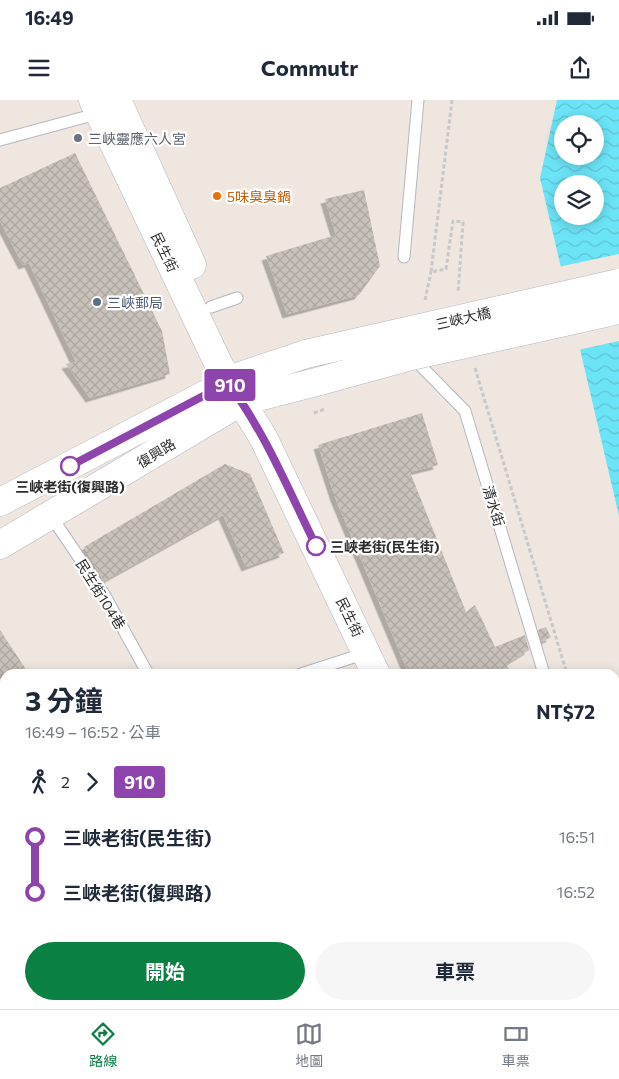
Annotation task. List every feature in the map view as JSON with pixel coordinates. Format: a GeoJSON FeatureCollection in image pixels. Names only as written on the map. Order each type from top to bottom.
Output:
{"type":"FeatureCollection","features":[{"type":"Feature","properties":{"kind":"main road","name":"民生街"},"geometry":{"type":"LineString","coordinates":[[107,105],[211,307],[238,386]]}},
{"type":"Feature","properties":{"kind":"main road","name":"民生街"},"geometry":{"type":"LineString","coordinates":[[107,105],[238,386],[372,663]]}},
{"type":"Feature","properties":{"kind":"main road","name":"三峽大橋"},"geometry":{"type":"LineString","coordinates":[[306,354],[619,283]]}},
{"type":"Feature","properties":{"kind":"main road","name":"三峽大橋"},"geometry":{"type":"LineString","coordinates":[[320,381],[411,356],[619,310]]}},
{"type":"Feature","properties":{"kind":"main road","name":"復興路"},"geometry":{"type":"LineString","coordinates":[[0,502],[306,354]]}},
{"type":"Feature","properties":{"kind":"main road","name":"復興路"},"geometry":{"type":"LineString","coordinates":[[0,545],[51,516],[238,386],[320,381]]}},
{"type":"Feature","properties":{"kind":"lane"},"geometry":{"type":"LineString","coordinates":[[404,257],[418,100]]}},
{"type":"Feature","properties":{"kind":"lane"},"geometry":{"type":"LineString","coordinates":[[0,140],[107,105]]}},
{"type":"Feature","properties":{"kind":"lane"},"geometry":{"type":"LineString","coordinates":[[211,307],[237,298]]}},
{"type":"Feature","properties":{"kind":"lane","name":"清水街"},"geometry":{"type":"LineString","coordinates":[[411,356],[465,410],[543,669]]}},
{"type":"Feature","properties":{"kind":"lane","name":"民生街104巷"},"geometry":{"type":"LineString","coordinates":[[51,516],[105,596],[145,669]]}},
{"type":"Feature","properties":{"kind":"lane"},"geometry":{"type":"LineString","coordinates":[[333,669],[372,663]]}},
{"type":"Feature","properties":{"kind":"water"},"geometry":{"type":"Polygon","coordinates":[[[557,100],[619,100],[619,516],[540,178],[557,100]]]}},
{"type":"Feature","properties":{"kind":"pier"},"geometry":{"type":"Polygon","coordinates":[[[619,254],[619,341],[578,350],[558,267],[619,254]]]}},
{"type":"Feature","properties":{"kind":"building"},"geometry":{"type":"Polygon","coordinates":[[[75,153],[162,331],[170,374],[90,398],[66,364],[76,362],[29,263],[23,265],[0,221],[0,188],[75,153]]]}},
{"type":"Feature","properties":{"kind":"building"},"geometry":{"type":"Polygon","coordinates":[[[364,190],[380,266],[359,295],[287,314],[266,256],[336,235],[325,199],[364,190]]]}},
{"type":"Feature","properties":{"kind":"building"},"geometry":{"type":"Polygon","coordinates":[[[422,413],[438,465],[410,472],[466,612],[475,605],[495,647],[525,635],[529,650],[506,664],[508,669],[407,669],[335,497],[318,445],[422,413]]]}},
{"type":"Feature","properties":{"kind":"building"},"geometry":{"type":"Polygon","coordinates":[[[225,464],[250,474],[284,553],[246,567],[223,515],[104,581],[84,547],[225,464]]]}},
{"type":"Feature","properties":{"kind":"building"},"geometry":{"type":"Polygon","coordinates":[[[546,627],[551,637],[542,642],[538,630],[546,627]]]}},
{"type":"Feature","properties":{"kind":"building"},"geometry":{"type":"Polygon","coordinates":[[[0,630],[26,669],[0,669],[0,630]]]}},
{"type":"Feature","properties":{"kind":"bus line","name":"910"},"geometry":{"type":"LineString","coordinates":[[70,466],[228,383],[242,401],[264,439],[316,546]]}},
{"type":"Feature","properties":{"kind":"place","name":"三峽靈應六人宮"},"geometry":{"type":"Point","coordinates":[78,138]}},
{"type":"Feature","properties":{"kind":"place","name":"5味臭臭鍋"},"geometry":{"type":"Point","coordinates":[217,196]}},
{"type":"Feature","properties":{"kind":"place","name":"三峽郵局"},"geometry":{"type":"Point","coordinates":[97,302]}},
{"type":"Feature","properties":{"kind":"place","name":"三峽老街(復興路)"},"geometry":{"type":"Point","coordinates":[70,466]}},
{"type":"Feature","properties":{"kind":"place","name":"三峽老街(民生街)"},"geometry":{"type":"Point","coordinates":[316,546]}}]}
